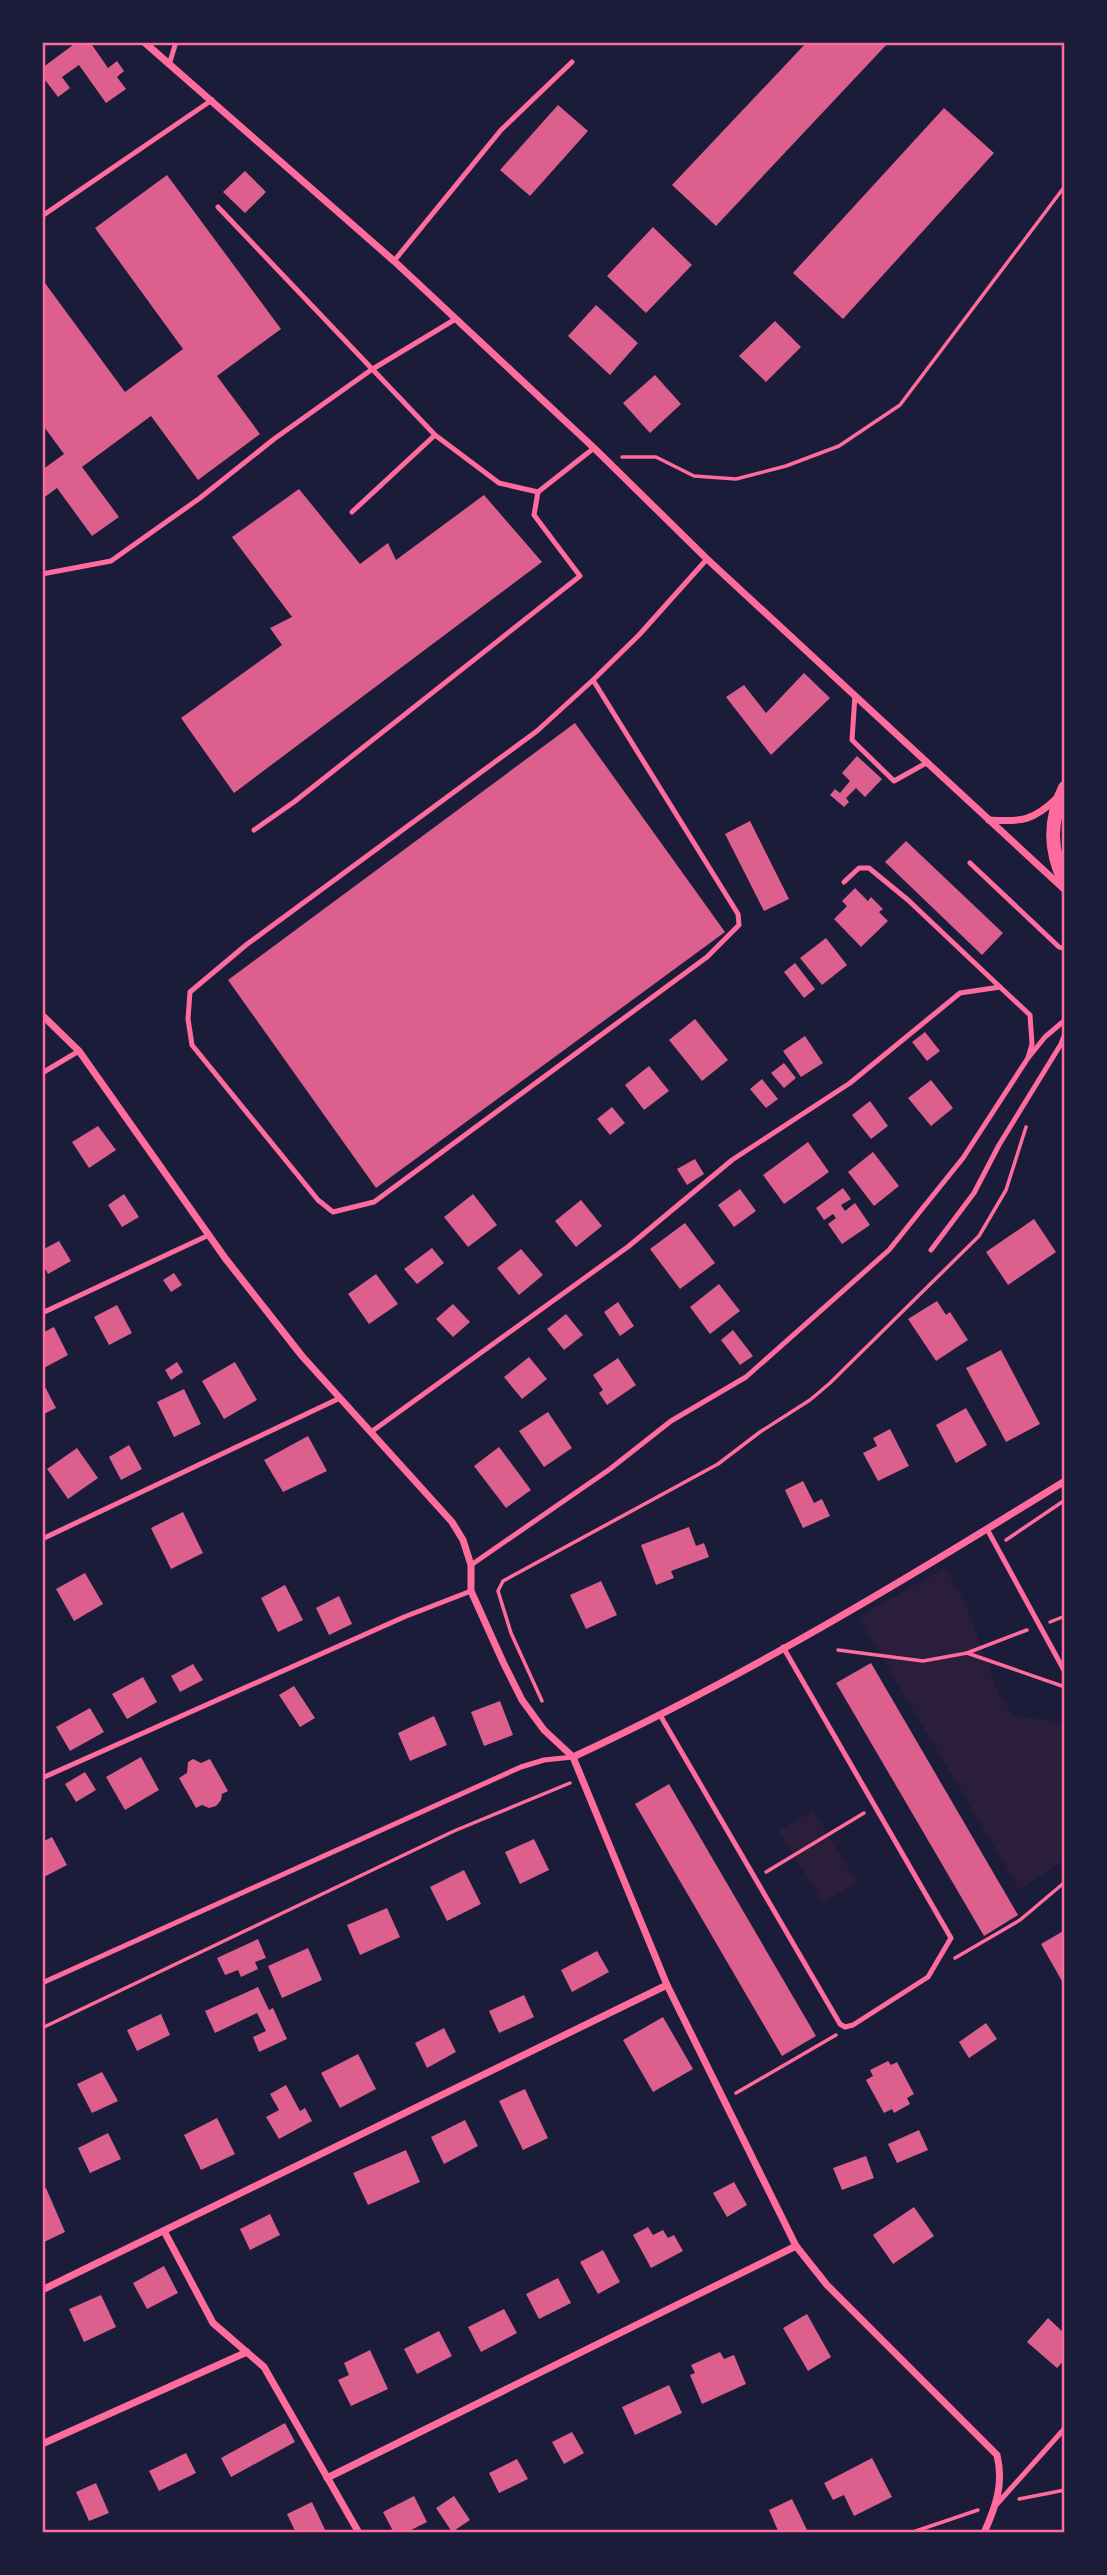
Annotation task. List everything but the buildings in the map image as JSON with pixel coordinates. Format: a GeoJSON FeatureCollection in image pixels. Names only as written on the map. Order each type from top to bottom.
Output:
{"type":"FeatureCollection","features":[{"type":"Feature","properties":{"kind":"main road"},"geometry":{"type":"LineString","coordinates":[[1064,790],[1061,811],[1052,832],[1055,861],[1065,882]]}},
{"type":"Feature","properties":{"kind":"street"},"geometry":{"type":"LineString","coordinates":[[144,42],[394,261],[454,320],[594,448],[707,559],[1065,890]]}},
{"type":"Feature","properties":{"kind":"street"},"geometry":{"type":"LineString","coordinates":[[988,820],[1027,820],[1043,811],[1064,790]]}},
{"type":"Feature","properties":{"kind":"street"},"geometry":{"type":"LineString","coordinates":[[42,1015],[79,1051],[225,1258],[302,1356],[452,1522],[463,1540],[471,1565],[471,1591],[522,1700],[544,1730],[573,1757],[667,1985],[796,2246],[827,2285],[997,2455],[1002,2474],[998,2504],[985,2533]]}},
{"type":"Feature","properties":{"kind":"street"},"geometry":{"type":"LineString","coordinates":[[573,1757],[660,1715],[783,1647],[1065,1481]]}},
{"type":"Feature","properties":{"kind":"street"},"geometry":{"type":"LineString","coordinates":[[42,2290],[667,1985]]}},
{"type":"Feature","properties":{"kind":"street"},"geometry":{"type":"LineString","coordinates":[[164,2231],[214,2323],[264,2367],[359,2533]]}},
{"type":"Feature","properties":{"kind":"street"},"geometry":{"type":"LineString","coordinates":[[327,2478],[796,2246]]}},
{"type":"Feature","properties":{"kind":"street"},"geometry":{"type":"LineString","coordinates":[[42,2444],[247,2352]]}},
{"type":"Feature","properties":{"kind":"lane"},"geometry":{"type":"LineString","coordinates":[[169,65],[176,42]]}},
{"type":"Feature","properties":{"kind":"lane"},"geometry":{"type":"LineString","coordinates":[[394,261],[501,130],[572,62]]}},
{"type":"Feature","properties":{"kind":"lane"},"geometry":{"type":"LineString","coordinates":[[42,216],[212,100]]}},
{"type":"Feature","properties":{"kind":"lane"},"geometry":{"type":"LineString","coordinates":[[218,207],[435,435],[499,483],[538,492]]}},
{"type":"Feature","properties":{"kind":"lane"},"geometry":{"type":"LineString","coordinates":[[42,574],[111,561],[371,370],[454,320]]}},
{"type":"Feature","properties":{"kind":"lane"},"geometry":{"type":"LineString","coordinates":[[352,513],[435,435]]}},
{"type":"Feature","properties":{"kind":"lane"},"geometry":{"type":"LineString","coordinates":[[254,830],[294,802],[580,576],[534,515],[538,492],[594,448]]}},
{"type":"Feature","properties":{"kind":"lane"},"geometry":{"type":"LineString","coordinates":[[593,680],[738,915],[739,925],[707,957],[374,1202],[333,1212],[318,1200],[192,1045],[188,1019],[190,992],[246,944],[537,731],[639,635],[707,559]]}},
{"type":"Feature","properties":{"kind":"lane"},"geometry":{"type":"LineString","coordinates":[[855,695],[852,740],[894,780],[928,762]]}},
{"type":"Feature","properties":{"kind":"lane"},"geometry":{"type":"LineString","coordinates":[[970,863],[1059,947],[1065,949]]}},
{"type":"Feature","properties":{"kind":"lane"},"geometry":{"type":"LineString","coordinates":[[844,882],[859,868],[869,868],[908,900],[1030,1015],[1032,1044],[1028,1058]]}},
{"type":"Feature","properties":{"kind":"lane"},"geometry":{"type":"LineString","coordinates":[[371,1432],[629,1246],[732,1160],[850,1083],[960,993],[1000,987]]}},
{"type":"Feature","properties":{"kind":"lane"},"geometry":{"type":"LineString","coordinates":[[471,1565],[610,1469],[671,1421],[746,1377],[889,1250],[963,1158],[1028,1058],[1045,1037],[1065,1020]]}},
{"type":"Feature","properties":{"kind":"lane"},"geometry":{"type":"LineString","coordinates":[[931,1250],[974,1193],[999,1145],[1065,1034]]}},
{"type":"Feature","properties":{"kind":"lane"},"geometry":{"type":"LineString","coordinates":[[42,1073],[79,1051]]}},
{"type":"Feature","properties":{"kind":"lane"},"geometry":{"type":"LineString","coordinates":[[42,1313],[209,1235]]}},
{"type":"Feature","properties":{"kind":"lane"},"geometry":{"type":"LineString","coordinates":[[42,1538],[340,1398]]}},
{"type":"Feature","properties":{"kind":"lane"},"geometry":{"type":"LineString","coordinates":[[987,1529],[1065,1672]]}},
{"type":"Feature","properties":{"kind":"lane"},"geometry":{"type":"LineString","coordinates":[[42,1778],[392,1622],[471,1591]]}},
{"type":"Feature","properties":{"kind":"lane"},"geometry":{"type":"LineString","coordinates":[[660,1715],[840,2024],[845,2027],[853,2025],[922,1981],[932,1972],[951,1938],[783,1647]]}},
{"type":"Feature","properties":{"kind":"lane"},"geometry":{"type":"LineString","coordinates":[[42,1983],[521,1767],[544,1760],[573,1757]]}},
{"type":"Feature","properties":{"kind":"lane"},"geometry":{"type":"LineString","coordinates":[[998,2504],[1065,2428]]}},
{"type":"Feature","properties":{"kind":"path"},"geometry":{"type":"LineString","coordinates":[[602,458],[656,457],[694,476],[736,479],[786,466],[839,446],[900,405],[1065,186]]}},
{"type":"Feature","properties":{"kind":"path"},"geometry":{"type":"LineString","coordinates":[[545,1706],[511,1633],[498,1591],[503,1581],[718,1464],[830,1383],[979,1236],[1006,1190],[1027,1126]]}},
{"type":"Feature","properties":{"kind":"path"},"geometry":{"type":"LineString","coordinates":[[997,1548],[1013,1533],[1065,1500]]}},
{"type":"Feature","properties":{"kind":"path"},"geometry":{"type":"LineString","coordinates":[[838,1650],[923,1661],[967,1653],[1038,1626]]}},
{"type":"Feature","properties":{"kind":"path"},"geometry":{"type":"LineString","coordinates":[[967,1653],[1065,1687]]}},
{"type":"Feature","properties":{"kind":"path"},"geometry":{"type":"LineString","coordinates":[[42,2028],[454,1831],[581,1778]]}},
{"type":"Feature","properties":{"kind":"path"},"geometry":{"type":"LineString","coordinates":[[756,1879],[876,1806]]}},
{"type":"Feature","properties":{"kind":"path"},"geometry":{"type":"LineString","coordinates":[[932,1972],[1020,1920],[1065,1882]]}},
{"type":"Feature","properties":{"kind":"path"},"geometry":{"type":"LineString","coordinates":[[724,2099],[837,2035],[845,2027]]}},
{"type":"Feature","properties":{"kind":"path"},"geometry":{"type":"LineString","coordinates":[[911,2533],[998,2504],[1065,2490]]}},
{"type":"Feature","properties":{"kind":"shaded area"},"geometry":{"type":"Polygon","coordinates":[[[945,1568],[965,1603],[999,1694],[1014,1716],[1061,1722],[1065,1728],[1065,1859],[1020,1890],[858,1617],[945,1568]]]}},
{"type":"Feature","properties":{"kind":"shaded area"},"geometry":{"type":"Polygon","coordinates":[[[813,1810],[827,1833],[793,1854],[779,1831],[813,1810]]]}},
{"type":"Feature","properties":{"kind":"shaded area"},"geometry":{"type":"Polygon","coordinates":[[[829,1837],[857,1882],[823,1903],[795,1857],[829,1837]]]}}]}
